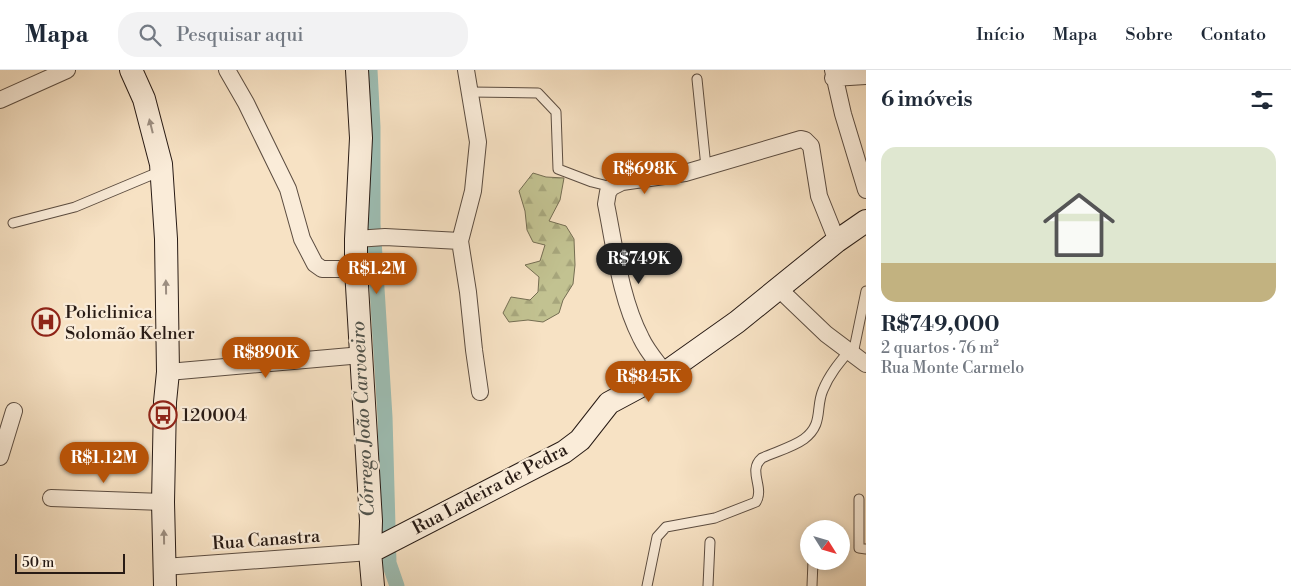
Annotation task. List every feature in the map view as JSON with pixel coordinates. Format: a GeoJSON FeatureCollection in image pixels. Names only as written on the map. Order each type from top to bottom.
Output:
{"type":"FeatureCollection","features":[{"type":"Feature","properties":{"kind":"street"},"geometry":{"type":"LineString","coordinates":[[0,100],[67,70]]}},
{"type":"Feature","properties":{"kind":"street"},"geometry":{"type":"LineString","coordinates":[[131,70],[144,99],[161,170],[166,239],[168,372],[165,402],[163,502],[164,577]]}},
{"type":"Feature","properties":{"kind":"street"},"geometry":{"type":"LineString","coordinates":[[227,70],[246,103],[288,189],[302,239],[314,264],[322,268],[356,269]]}},
{"type":"Feature","properties":{"kind":"street"},"geometry":{"type":"LineString","coordinates":[[358,70],[361,138],[360,240],[356,269],[371,521],[375,550],[373,586]]}},
{"type":"Feature","properties":{"kind":"street"},"geometry":{"type":"LineString","coordinates":[[466,70],[478,142],[473,191],[460,241],[480,392]]}},
{"type":"Feature","properties":{"kind":"street"},"geometry":{"type":"LineString","coordinates":[[866,76],[833,74],[866,190]]}},
{"type":"Feature","properties":{"kind":"street"},"geometry":{"type":"LineString","coordinates":[[665,373],[641,338],[632,318],[621,279],[606,204],[608,192],[612,187],[622,182],[670,176],[801,139],[806,140],[811,146],[819,196],[837,242]]}},
{"type":"Feature","properties":{"kind":"street","name":"Rua Ladeira de Pedra"},"geometry":{"type":"LineString","coordinates":[[375,550],[564,452],[580,440],[609,403],[665,373],[737,322],[837,242],[865,224]]}},
{"type":"Feature","properties":{"kind":"street"},"geometry":{"type":"LineString","coordinates":[[360,240],[385,237],[460,241]]}},
{"type":"Feature","properties":{"kind":"street"},"geometry":{"type":"LineString","coordinates":[[779,289],[826,334],[856,356]]}},
{"type":"Feature","properties":{"kind":"street"},"geometry":{"type":"LineString","coordinates":[[168,372],[362,355]]}},
{"type":"Feature","properties":{"kind":"street"},"geometry":{"type":"LineString","coordinates":[[0,457],[14,411]]}},
{"type":"Feature","properties":{"kind":"street"},"geometry":{"type":"LineString","coordinates":[[51,498],[163,502]]}},
{"type":"Feature","properties":{"kind":"street","name":"Rua Canastra"},"geometry":{"type":"LineString","coordinates":[[164,577],[375,550]]}},
{"type":"Feature","properties":{"kind":"lane"},"geometry":{"type":"LineString","coordinates":[[697,79],[706,167]]}},
{"type":"Feature","properties":{"kind":"lane"},"geometry":{"type":"LineString","coordinates":[[470,92],[538,93],[556,112],[558,169],[592,182],[612,187]]}},
{"type":"Feature","properties":{"kind":"lane"},"geometry":{"type":"LineString","coordinates":[[13,224],[75,207],[161,170]]}},
{"type":"Feature","properties":{"kind":"lane"},"geometry":{"type":"LineString","coordinates":[[647,586],[657,536],[666,526],[716,518],[756,502],[759,496],[755,475],[757,462],[803,440],[812,432],[819,418],[822,392],[828,378],[856,356],[866,291]]}},
{"type":"Feature","properties":{"kind":"lane"},"geometry":{"type":"LineString","coordinates":[[859,499],[859,548],[866,549]]}},
{"type":"Feature","properties":{"kind":"lane"},"geometry":{"type":"LineString","coordinates":[[708,586],[710,542]]}},
{"type":"Feature","properties":{"kind":"lane"},"geometry":{"type":"LineString","coordinates":[[812,586],[813,570]]}},
{"type":"Feature","properties":{"kind":"green space"},"geometry":{"type":"Polygon","coordinates":[[[533,173],[546,177],[564,178],[560,200],[549,221],[566,226],[574,239],[575,265],[573,284],[563,300],[559,313],[543,322],[528,320],[509,322],[503,313],[511,297],[530,300],[538,292],[539,277],[525,265],[540,261],[545,245],[533,242],[527,230],[525,211],[519,191],[533,173]]]}},
{"type":"Feature","properties":{"kind":"waterway","name":"Córrego João Carvoeiro"},"geometry":{"type":"LineString","coordinates":[[370,70],[373,127],[373,224],[385,417],[389,563],[397,586]]}},
{"type":"Feature","properties":{"kind":"place","name":"Policlinica Solomão Kelner"},"geometry":{"type":"Point","coordinates":[46,322]}},
{"type":"Feature","properties":{"kind":"place","name":"120004"},"geometry":{"type":"Point","coordinates":[163,415]}}]}
